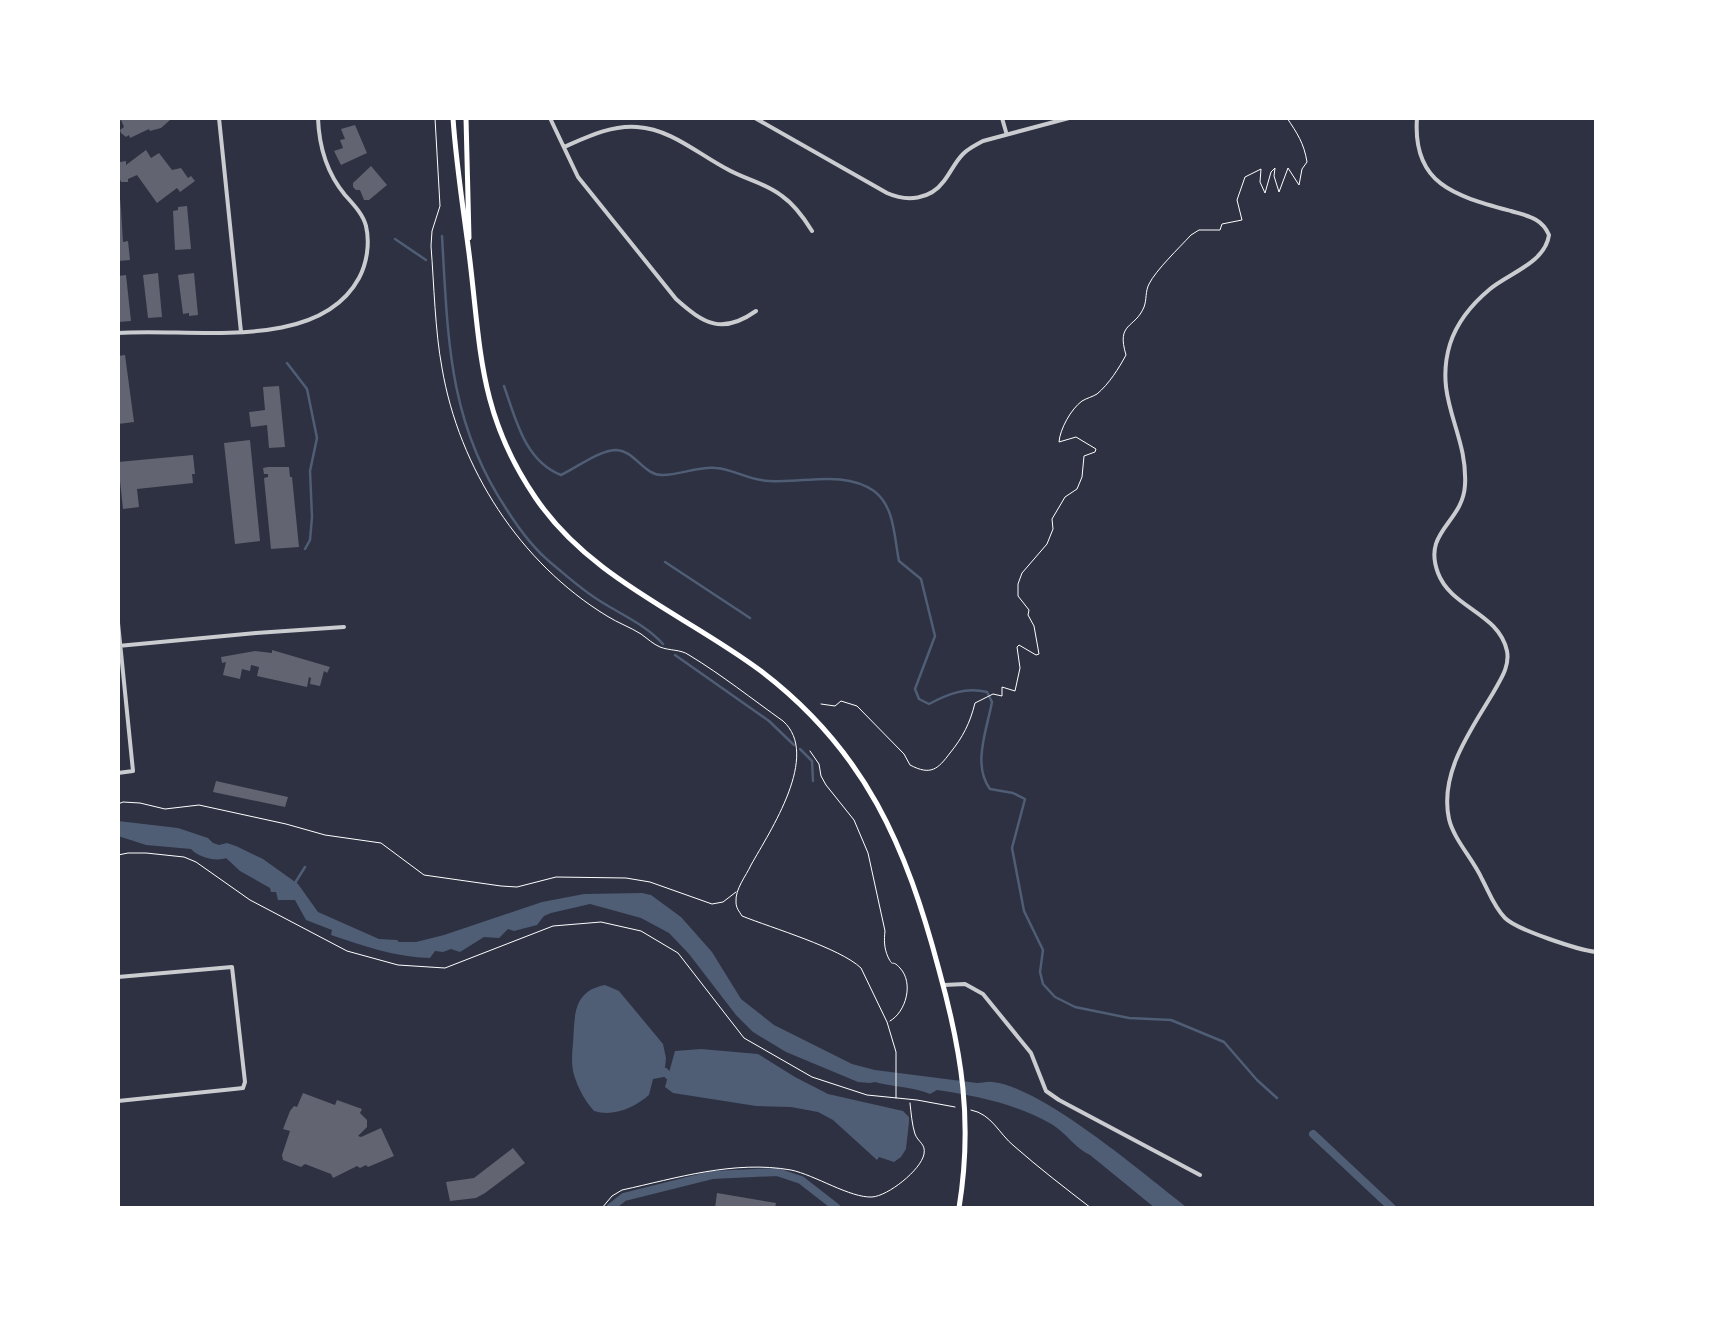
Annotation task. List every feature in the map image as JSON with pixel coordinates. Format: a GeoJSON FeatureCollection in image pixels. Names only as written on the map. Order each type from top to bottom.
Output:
{"type":"FeatureCollection","features":[{"type":"Feature","properties":{"kind":"highway"},"geometry":{"type":"LineString","coordinates":[[453,118],[478,347],[488,396],[506,446],[534,496],[557,526],[596,562],[763,673],[806,711],[835,742],[873,796],[900,846],[923,909],[961,1060],[966,1123],[959,1208]]}},
{"type":"Feature","properties":{"kind":"highway"},"geometry":{"type":"LineString","coordinates":[[467,118],[469,250]]}},
{"type":"Feature","properties":{"kind":"street"},"geometry":{"type":"LineString","coordinates":[[219,118],[241,332]]}},
{"type":"Feature","properties":{"kind":"street"},"geometry":{"type":"LineString","coordinates":[[118,333],[241,332],[298,324],[333,308],[352,288],[362,270],[367,247],[365,220],[334,181],[320,146],[318,118]]}},
{"type":"Feature","properties":{"kind":"street"},"geometry":{"type":"LineString","coordinates":[[550,118],[578,176],[596,201],[694,316],[723,326],[756,312]]}},
{"type":"Feature","properties":{"kind":"street"},"geometry":{"type":"LineString","coordinates":[[755,118],[886,193],[902,198],[931,193],[971,147],[1068,118]]}},
{"type":"Feature","properties":{"kind":"street"},"geometry":{"type":"LineString","coordinates":[[1002,118],[1007,134]]}},
{"type":"Feature","properties":{"kind":"street"},"geometry":{"type":"LineString","coordinates":[[1417,118],[1418,151],[1435,180],[1473,200],[1532,217],[1544,224],[1549,235],[1539,256],[1492,288],[1471,308],[1451,339],[1446,362],[1447,403],[1458,435],[1466,481],[1461,506],[1434,544],[1434,562],[1448,590],[1497,631],[1508,659],[1504,674],[1456,761],[1450,785],[1450,822],[1508,921],[1596,952]]}},
{"type":"Feature","properties":{"kind":"street"},"geometry":{"type":"LineString","coordinates":[[564,147],[621,126],[652,128],[779,193],[803,216],[812,231]]}},
{"type":"Feature","properties":{"kind":"street"},"geometry":{"type":"LineString","coordinates":[[118,624],[133,771],[118,773]]}},
{"type":"Feature","properties":{"kind":"street"},"geometry":{"type":"LineString","coordinates":[[119,646],[344,628]]}},
{"type":"Feature","properties":{"kind":"street"},"geometry":{"type":"LineString","coordinates":[[118,977],[232,967],[246,1082],[243,1088],[118,1101]]}},
{"type":"Feature","properties":{"kind":"street"},"geometry":{"type":"LineString","coordinates":[[944,985],[965,984],[983,994],[1031,1053],[1046,1090],[1059,1100],[1200,1174]]}},
{"type":"Feature","properties":{"kind":"path"},"geometry":{"type":"LineString","coordinates":[[435,118],[440,203],[431,242],[441,363],[472,464],[528,548],[574,591],[657,646],[688,654],[787,724],[795,735],[797,754],[791,787],[738,890],[736,903],[742,916],[861,968],[887,1022],[896,1052],[896,1098]]}},
{"type":"Feature","properties":{"kind":"path"},"geometry":{"type":"LineString","coordinates":[[821,704],[834,706],[841,701],[857,706],[904,754],[910,766],[922,770],[942,765],[964,734],[975,703],[993,694],[1002,696],[1002,687],[1015,691],[1020,668],[1016,647],[1039,654],[1029,610],[1018,596],[1018,584],[1048,544],[1052,519],[1064,497],[1077,489],[1084,456],[1096,448],[1076,437],[1059,442],[1060,431],[1080,402],[1097,394],[1120,366],[1126,355],[1124,333],[1143,310],[1151,280],[1190,235],[1199,230],[1220,230],[1222,224],[1242,220],[1237,200],[1245,177],[1261,170],[1260,182],[1265,193],[1275,168],[1279,192],[1288,168],[1299,184],[1307,162],[1300,135],[1287,118]]}},
{"type":"Feature","properties":{"kind":"path"},"geometry":{"type":"LineString","coordinates":[[1297,118],[1303,118]]}},
{"type":"Feature","properties":{"kind":"path"},"geometry":{"type":"LineString","coordinates":[[810,751],[826,786],[854,820],[868,853],[884,942],[890,961],[902,969],[907,980],[903,1009],[896,1019],[887,1022]]}},
{"type":"Feature","properties":{"kind":"path"},"geometry":{"type":"LineString","coordinates":[[118,804],[140,803],[164,809],[199,804],[321,834],[380,843],[426,875],[506,887],[548,878],[626,878],[645,880],[712,904],[726,900],[738,890]]}},
{"type":"Feature","properties":{"kind":"path"},"geometry":{"type":"LineString","coordinates":[[118,856],[146,853],[184,857],[250,900],[347,951],[398,965],[445,968],[553,926],[600,922],[641,931],[678,953],[744,1038],[812,1077],[856,1093],[982,1113],[1010,1143],[1091,1208]]}},
{"type":"Feature","properties":{"kind":"path"},"geometry":{"type":"LineString","coordinates":[[602,1208],[622,1190],[725,1168],[791,1170],[862,1195],[880,1196],[912,1173],[924,1154],[924,1146],[916,1136],[910,1100]]}},
{"type":"Feature","properties":{"kind":"water"},"geometry":{"type":"Polygon","coordinates":[[[118,821],[178,828],[219,845],[236,846],[263,859],[298,884],[318,912],[379,939],[399,942],[444,935],[542,902],[584,894],[651,895],[681,917],[712,952],[741,999],[774,1025],[852,1064],[875,1070],[1013,1087],[1093,1134],[1188,1208],[1155,1208],[1058,1129],[1025,1112],[952,1092],[937,1090],[930,1094],[858,1082],[786,1052],[753,1032],[736,1015],[669,933],[641,918],[590,904],[551,913],[537,925],[508,929],[499,938],[484,937],[460,952],[435,951],[430,958],[404,956],[331,935],[332,930],[306,920],[295,900],[278,900],[276,892],[226,858],[212,859],[191,849],[146,845],[118,836],[118,821]]]}},
{"type":"Feature","properties":{"kind":"water"},"geometry":{"type":"Polygon","coordinates":[[[605,985],[619,991],[663,1044],[666,1058],[664,1077],[653,1079],[649,1095],[630,1107],[608,1113],[594,1111],[588,1103],[572,1063],[577,1006],[586,993],[605,985]]]}},
{"type":"Feature","properties":{"kind":"water"},"geometry":{"type":"Polygon","coordinates":[[[675,1051],[758,1054],[828,1094],[903,1111],[909,1117],[906,1149],[894,1162],[879,1157],[877,1160],[833,1120],[818,1112],[673,1093],[665,1087],[675,1051]]]}},
{"type":"Feature","properties":{"kind":"building"},"geometry":{"type":"Polygon","coordinates":[[[118,118],[170,120],[161,128],[130,138],[121,133],[124,127],[118,118]]]}},
{"type":"Feature","properties":{"kind":"building"},"geometry":{"type":"Polygon","coordinates":[[[355,125],[367,153],[341,165],[334,151],[343,148],[341,129],[355,125]]]}},
{"type":"Feature","properties":{"kind":"building"},"geometry":{"type":"Polygon","coordinates":[[[146,150],[151,158],[159,153],[172,170],[181,168],[195,181],[157,203],[137,175],[118,183],[120,162],[126,161],[126,165],[146,150]]]}},
{"type":"Feature","properties":{"kind":"building"},"geometry":{"type":"Polygon","coordinates":[[[371,166],[387,185],[364,200],[353,183],[371,166]]]}},
{"type":"Feature","properties":{"kind":"building"},"geometry":{"type":"Polygon","coordinates":[[[118,198],[123,242],[128,241],[130,260],[118,261],[118,198]]]}},
{"type":"Feature","properties":{"kind":"building"},"geometry":{"type":"Polygon","coordinates":[[[187,206],[191,249],[175,250],[173,211],[187,206]]]}},
{"type":"Feature","properties":{"kind":"building"},"geometry":{"type":"Polygon","coordinates":[[[158,273],[162,317],[148,318],[143,275],[158,273]]]}},
{"type":"Feature","properties":{"kind":"building"},"geometry":{"type":"Polygon","coordinates":[[[194,273],[198,315],[189,316],[183,314],[178,275],[194,273]]]}},
{"type":"Feature","properties":{"kind":"building"},"geometry":{"type":"Polygon","coordinates":[[[126,275],[131,321],[118,322],[118,276],[126,275]]]}},
{"type":"Feature","properties":{"kind":"building"},"geometry":{"type":"Polygon","coordinates":[[[125,355],[134,422],[118,424],[118,356],[125,355]]]}},
{"type":"Feature","properties":{"kind":"building"},"geometry":{"type":"Polygon","coordinates":[[[279,386],[285,447],[269,448],[267,425],[251,427],[249,412],[265,410],[263,387],[279,386]]]}},
{"type":"Feature","properties":{"kind":"building"},"geometry":{"type":"Polygon","coordinates":[[[250,440],[260,541],[235,544],[224,443],[250,440]]]}},
{"type":"Feature","properties":{"kind":"building"},"geometry":{"type":"Polygon","coordinates":[[[193,455],[193,483],[137,489],[139,507],[123,509],[118,462],[193,455]]]}},
{"type":"Feature","properties":{"kind":"building"},"geometry":{"type":"Polygon","coordinates":[[[289,467],[299,547],[271,549],[264,478],[268,474],[264,474],[263,468],[289,467]]]}},
{"type":"Feature","properties":{"kind":"building"},"geometry":{"type":"Polygon","coordinates":[[[272,650],[330,667],[327,673],[324,671],[320,686],[310,684],[309,677],[307,687],[257,676],[259,667],[251,665],[250,671],[242,669],[240,679],[223,675],[226,662],[222,663],[221,657],[272,650]]]}},
{"type":"Feature","properties":{"kind":"building"},"geometry":{"type":"Polygon","coordinates":[[[216,781],[288,797],[285,807],[213,792],[216,781]]]}},
{"type":"Feature","properties":{"kind":"building"},"geometry":{"type":"Polygon","coordinates":[[[303,1093],[335,1105],[337,1100],[362,1109],[367,1127],[358,1136],[381,1128],[394,1156],[368,1167],[357,1166],[333,1178],[305,1164],[301,1167],[283,1160],[290,1131],[283,1129],[303,1093]]]}},
{"type":"Feature","properties":{"kind":"building"},"geometry":{"type":"Polygon","coordinates":[[[513,1148],[525,1163],[476,1198],[450,1201],[446,1182],[474,1178],[513,1148]]]}},
{"type":"Feature","properties":{"kind":"building"},"geometry":{"type":"Polygon","coordinates":[[[717,1193],[776,1203],[775,1208],[715,1208],[717,1193]]]}},
{"type":"Feature","properties":{"kind":"waterway"},"geometry":{"type":"LineString","coordinates":[[442,236],[455,378],[462,412],[488,477],[517,524],[545,557],[587,592],[663,644]]}},
{"type":"Feature","properties":{"kind":"waterway"},"geometry":{"type":"LineString","coordinates":[[395,239],[426,260]]}},
{"type":"Feature","properties":{"kind":"waterway"},"geometry":{"type":"LineString","coordinates":[[287,363],[307,389],[317,438],[310,471],[310,540],[305,549]]}},
{"type":"Feature","properties":{"kind":"waterway"},"geometry":{"type":"LineString","coordinates":[[504,386],[530,450],[561,475],[596,456],[617,450],[656,474],[716,468],[761,480],[847,480],[874,491],[890,514],[899,561],[921,579],[935,636],[915,689],[919,699],[929,704],[971,690],[987,692],[992,702],[982,747],[982,769],[990,789],[1025,799],[1012,848],[1024,911],[1043,950],[1043,984],[1055,997],[1075,1007],[1129,1018],[1171,1020],[1224,1042],[1277,1098]]}},
{"type":"Feature","properties":{"kind":"waterway"},"geometry":{"type":"LineString","coordinates":[[665,562],[750,618]]}},
{"type":"Feature","properties":{"kind":"waterway"},"geometry":{"type":"LineString","coordinates":[[675,655],[769,721],[794,745]]}},
{"type":"Feature","properties":{"kind":"waterway"},"geometry":{"type":"LineString","coordinates":[[800,749],[812,761],[813,781]]}},
{"type":"Feature","properties":{"kind":"waterway"},"geometry":{"type":"LineString","coordinates":[[295,883],[305,867]]}},
{"type":"Feature","properties":{"kind":"waterway"},"geometry":{"type":"LineString","coordinates":[[665,1072],[669,1076]]}},
{"type":"Feature","properties":{"kind":"waterway"},"geometry":{"type":"LineString","coordinates":[[1313,1134],[1392,1208]]}},
{"type":"Feature","properties":{"kind":"waterway"},"geometry":{"type":"LineString","coordinates":[[610,1208],[624,1197],[712,1175],[777,1172],[801,1180],[837,1208]]}}]}
